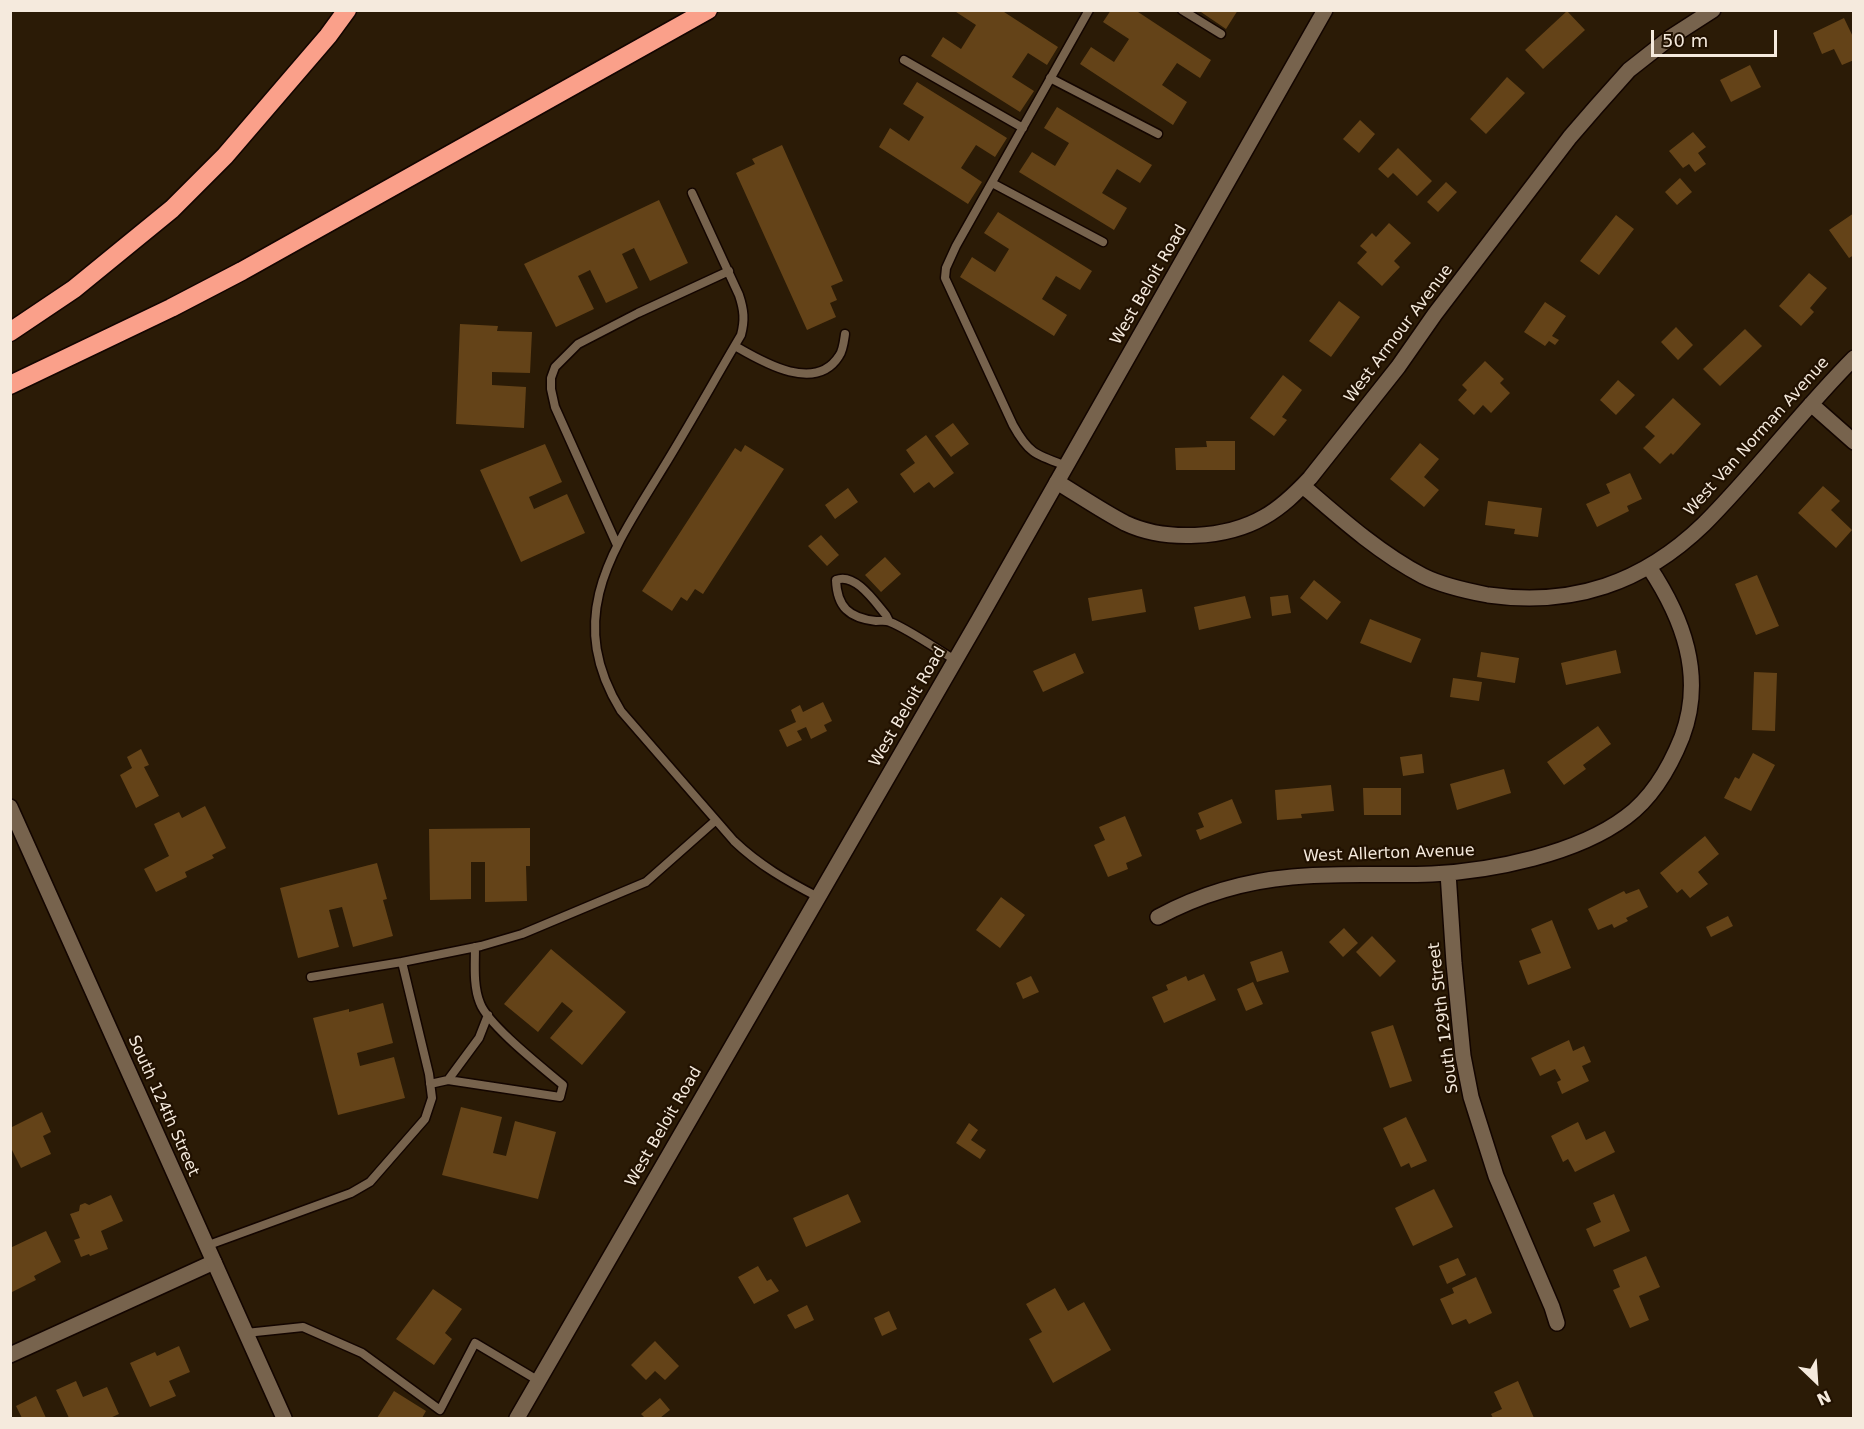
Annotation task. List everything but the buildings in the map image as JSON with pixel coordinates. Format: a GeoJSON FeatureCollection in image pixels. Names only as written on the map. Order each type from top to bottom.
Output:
{"type":"FeatureCollection","features":[{"type":"Feature","properties":{"kind":"highway"},"geometry":{"type":"LineString","coordinates":[[10,332],[91,276],[172,209],[225,156],[321,44],[347,10]]}},
{"type":"Feature","properties":{"kind":"highway"},"geometry":{"type":"LineString","coordinates":[[10,385],[242,271],[708,10]]}},
{"type":"Feature","properties":{"kind":"street","name":"West Beloit Road"},"geometry":{"type":"LineString","coordinates":[[517,1419],[1057,483],[1325,10]]}},
{"type":"Feature","properties":{"kind":"street","name":"West Armour Avenue"},"geometry":{"type":"LineString","coordinates":[[1057,483],[1126,523],[1168,535],[1190,536],[1232,530],[1262,519],[1294,496],[1398,367],[1570,137],[1629,70],[1671,36],[1713,10]]}},
{"type":"Feature","properties":{"kind":"street","name":"West Van Norman Avenue"},"geometry":{"type":"LineString","coordinates":[[1303,486],[1405,566],[1437,582],[1474,592],[1534,598],[1570,596],[1613,585],[1649,567],[1675,550],[1704,524],[1854,358]]}},
{"type":"Feature","properties":{"kind":"street"},"geometry":{"type":"LineString","coordinates":[[1811,404],[1854,442]]}},
{"type":"Feature","properties":{"kind":"street","name":"West Allerton Avenue"},"geometry":{"type":"LineString","coordinates":[[1158,917],[1213,894],[1250,883],[1281,878],[1448,873],[1523,861],[1598,834],[1616,824],[1635,810],[1667,769],[1685,728],[1690,705],[1692,668],[1678,618],[1649,567]]}},
{"type":"Feature","properties":{"kind":"street","name":"South 124th Street"},"geometry":{"type":"LineString","coordinates":[[10,807],[284,1419]]}},
{"type":"Feature","properties":{"kind":"street","name":"South 129th Street"},"geometry":{"type":"LineString","coordinates":[[1448,873],[1463,1056],[1471,1097],[1496,1176],[1557,1323]]}},
{"type":"Feature","properties":{"kind":"street"},"geometry":{"type":"LineString","coordinates":[[10,1355],[214,1262]]}},
{"type":"Feature","properties":{"kind":"lane"},"geometry":{"type":"LineString","coordinates":[[1067,465],[1041,456],[1024,445],[945,278],[948,260],[1089,10]]}},
{"type":"Feature","properties":{"kind":"lane"},"geometry":{"type":"LineString","coordinates":[[1182,10],[1221,34]]}},
{"type":"Feature","properties":{"kind":"lane"},"geometry":{"type":"LineString","coordinates":[[904,60],[1023,128]]}},
{"type":"Feature","properties":{"kind":"lane"},"geometry":{"type":"LineString","coordinates":[[1050,78],[1158,134]]}},
{"type":"Feature","properties":{"kind":"lane"},"geometry":{"type":"LineString","coordinates":[[992,183],[1103,242]]}},
{"type":"Feature","properties":{"kind":"lane"},"geometry":{"type":"LineString","coordinates":[[692,193],[729,271],[744,310],[744,323],[735,346],[612,555],[597,597],[594,621],[596,646],[611,694],[632,726],[716,821],[750,857],[818,897]]}},
{"type":"Feature","properties":{"kind":"lane"},"geometry":{"type":"LineString","coordinates":[[617,545],[555,407],[551,378],[555,367],[578,344],[729,271]]}},
{"type":"Feature","properties":{"kind":"lane"},"geometry":{"type":"LineString","coordinates":[[735,346],[768,365],[792,373],[817,372],[840,356],[845,334]]}},
{"type":"Feature","properties":{"kind":"lane"},"geometry":{"type":"LineString","coordinates":[[889,621],[886,615],[851,579],[842,577],[836,580],[837,596],[843,608],[855,616],[875,621],[889,621],[955,660]]}},
{"type":"Feature","properties":{"kind":"lane"},"geometry":{"type":"LineString","coordinates":[[311,977],[402,962],[475,947],[522,934],[646,882],[716,821]]}},
{"type":"Feature","properties":{"kind":"lane"},"geometry":{"type":"LineString","coordinates":[[430,1084],[448,1080],[560,1097],[563,1085],[502,1031],[480,1004],[475,980],[475,947]]}},
{"type":"Feature","properties":{"kind":"lane"},"geometry":{"type":"LineString","coordinates":[[206,1246],[351,1193],[370,1182],[425,1119],[432,1098],[430,1084],[402,962]]}},
{"type":"Feature","properties":{"kind":"lane"},"geometry":{"type":"LineString","coordinates":[[448,1080],[479,1038],[488,1015]]}},
{"type":"Feature","properties":{"kind":"lane"},"geometry":{"type":"LineString","coordinates":[[246,1333],[303,1327],[362,1353],[440,1410],[475,1343],[538,1381]]}}]}
